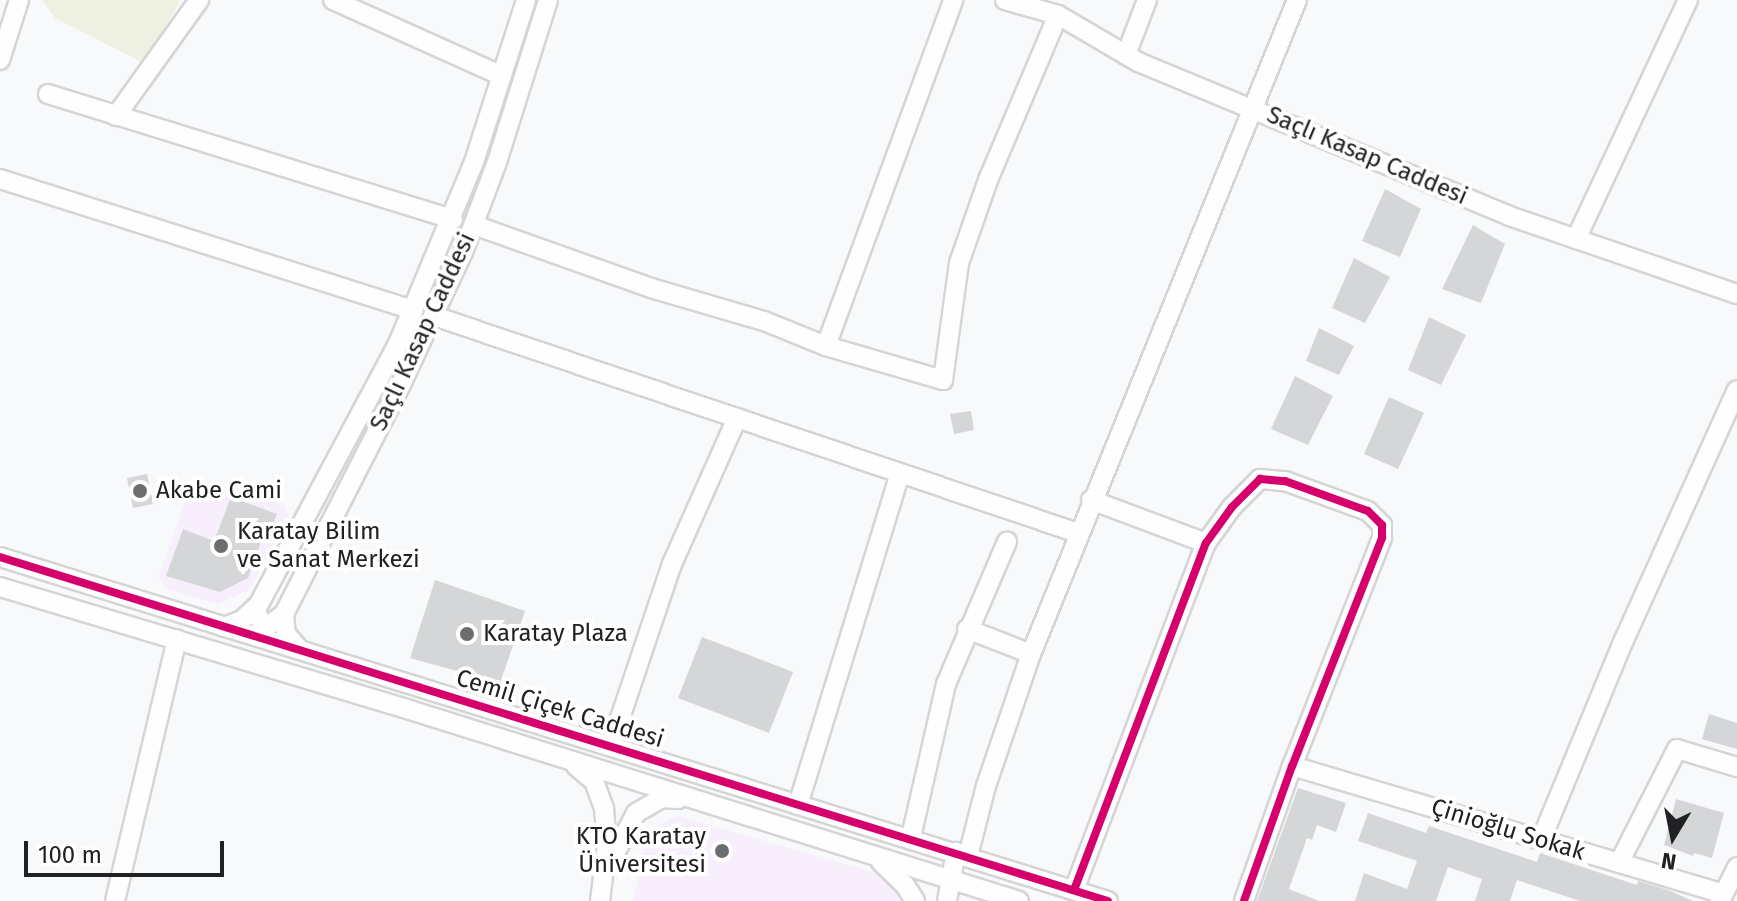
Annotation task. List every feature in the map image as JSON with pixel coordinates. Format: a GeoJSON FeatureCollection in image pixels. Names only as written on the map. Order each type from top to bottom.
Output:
{"type":"FeatureCollection","features":[{"type":"Feature","properties":{"kind":"street"},"geometry":{"type":"LineString","coordinates":[[0,60],[19,0]]}},
{"type":"Feature","properties":{"kind":"street"},"geometry":{"type":"LineString","coordinates":[[116,116],[199,0]]}},
{"type":"Feature","properties":{"kind":"street"},"geometry":{"type":"LineString","coordinates":[[333,0],[502,76]]}},
{"type":"Feature","properties":{"kind":"street","name":"Saçlı Kasap Caddesi"},"geometry":{"type":"LineString","coordinates":[[255,610],[414,310],[453,219],[526,0]]}},
{"type":"Feature","properties":{"kind":"street","name":"Saçlı Kasap Caddesi"},"geometry":{"type":"LineString","coordinates":[[284,614],[434,316],[474,225],[548,0]]}},
{"type":"Feature","properties":{"kind":"street"},"geometry":{"type":"LineString","coordinates":[[826,346],[953,0]]}},
{"type":"Feature","properties":{"kind":"street","name":"Saçlı Kasap Caddesi"},"geometry":{"type":"LineString","coordinates":[[1005,0],[1058,15],[1126,55],[1509,216],[1737,294]]}},
{"type":"Feature","properties":{"kind":"street"},"geometry":{"type":"LineString","coordinates":[[1126,55],[1147,0]]}},
{"type":"Feature","properties":{"kind":"street"},"geometry":{"type":"LineString","coordinates":[[947,901],[951,881],[967,856],[986,786],[1031,654],[1078,533],[1297,0]]}},
{"type":"Feature","properties":{"kind":"street"},"geometry":{"type":"LineString","coordinates":[[1576,239],[1688,0]]}},
{"type":"Feature","properties":{"kind":"street"},"geometry":{"type":"LineString","coordinates":[[474,225],[651,288],[764,321],[826,346],[943,380],[959,263],[988,180],[1058,15]]}},
{"type":"Feature","properties":{"kind":"street"},"geometry":{"type":"LineString","coordinates":[[48,94],[453,219]]}},
{"type":"Feature","properties":{"kind":"street"},"geometry":{"type":"LineString","coordinates":[[0,179],[414,310]]}},
{"type":"Feature","properties":{"kind":"street"},"geometry":{"type":"LineString","coordinates":[[434,316],[1078,533]]}},
{"type":"Feature","properties":{"kind":"street"},"geometry":{"type":"LineString","coordinates":[[1541,840],[1631,626],[1737,390]]}},
{"type":"Feature","properties":{"kind":"street"},"geometry":{"type":"LineString","coordinates":[[611,745],[672,564],[737,418]]}},
{"type":"Feature","properties":{"kind":"street"},"geometry":{"type":"LineString","coordinates":[[798,805],[900,473]]}},
{"type":"Feature","properties":{"kind":"street"},"geometry":{"type":"LineString","coordinates":[[1074,890],[1206,543],[1232,507],[1260,479],[1285,481],[1368,511],[1382,525],[1382,538],[1292,766],[1244,901]]}},
{"type":"Feature","properties":{"kind":"street"},"geometry":{"type":"LineString","coordinates":[[1091,500],[1206,543]]}},
{"type":"Feature","properties":{"kind":"street"},"geometry":{"type":"LineString","coordinates":[[911,837],[946,684],[967,629],[1007,542]]}},
{"type":"Feature","properties":{"kind":"street","name":"Cemil Çiçek Caddesi"},"geometry":{"type":"LineString","coordinates":[[0,557],[798,805],[911,837],[1108,901]]}},
{"type":"Feature","properties":{"kind":"street","name":"Cemil Çiçek Caddesi"},"geometry":{"type":"LineString","coordinates":[[0,587],[701,801],[951,881],[970,894],[1019,901]]}},
{"type":"Feature","properties":{"kind":"street"},"geometry":{"type":"LineString","coordinates":[[224,627],[242,620],[255,610],[261,622],[269,625],[284,614]]}},
{"type":"Feature","properties":{"kind":"street"},"geometry":{"type":"LineString","coordinates":[[284,614],[286,634],[300,650]]}},
{"type":"Feature","properties":{"kind":"street"},"geometry":{"type":"LineString","coordinates":[[967,629],[1031,654]]}},
{"type":"Feature","properties":{"kind":"street"},"geometry":{"type":"LineString","coordinates":[[115,901],[177,639]]}},
{"type":"Feature","properties":{"kind":"street"},"geometry":{"type":"LineString","coordinates":[[1619,863],[1677,749],[1737,767]]}},
{"type":"Feature","properties":{"kind":"street"},"geometry":{"type":"LineString","coordinates":[[568,759],[594,781],[604,809],[605,876]]}},
{"type":"Feature","properties":{"kind":"street","name":"Çinioğlu Sokak"},"geometry":{"type":"LineString","coordinates":[[1292,766],[1619,863],[1721,898]]}},
{"type":"Feature","properties":{"kind":"street"},"geometry":{"type":"LineString","coordinates":[[600,901],[605,876],[618,843],[636,813],[662,798],[701,801]]}},
{"type":"Feature","properties":{"kind":"street"},"geometry":{"type":"LineString","coordinates":[[967,856],[970,894]]}},
{"type":"Feature","properties":{"kind":"street"},"geometry":{"type":"LineString","coordinates":[[876,858],[905,885],[915,901]]}},
{"type":"Feature","properties":{"kind":"street"},"geometry":{"type":"LineString","coordinates":[[1721,898],[1737,867]]}},
{"type":"Feature","properties":{"kind":"shaded area"},"geometry":{"type":"Polygon","coordinates":[[[42,0],[181,0],[144,63],[55,18],[42,0]]]}},
{"type":"Feature","properties":{"kind":"shaded area","name":"Karatay Bilim ve Sanat Merkezi"},"geometry":{"type":"Polygon","coordinates":[[[204,480],[283,504],[289,516],[249,590],[217,604],[165,588],[159,576],[191,486],[204,480]]]}},
{"type":"Feature","properties":{"kind":"shaded area","name":"KTO Karatay Üniversitesi"},"geometry":{"type":"Polygon","coordinates":[[[677,816],[870,871],[901,893],[903,901],[633,901],[648,831],[677,816]]]}},
{"type":"Feature","properties":{"kind":"building"},"geometry":{"type":"Polygon","coordinates":[[[1385,189],[1421,209],[1400,257],[1362,241],[1385,189]]]}},
{"type":"Feature","properties":{"kind":"building"},"geometry":{"type":"Polygon","coordinates":[[[1473,225],[1505,244],[1481,303],[1442,289],[1473,225]]]}},
{"type":"Feature","properties":{"kind":"building"},"geometry":{"type":"Polygon","coordinates":[[[1354,258],[1390,277],[1365,323],[1332,308],[1354,258]]]}},
{"type":"Feature","properties":{"kind":"building"},"geometry":{"type":"Polygon","coordinates":[[[1429,317],[1466,335],[1441,385],[1408,370],[1429,317]]]}},
{"type":"Feature","properties":{"kind":"building"},"geometry":{"type":"Polygon","coordinates":[[[1319,328],[1354,346],[1339,375],[1306,361],[1319,328]]]}},
{"type":"Feature","properties":{"kind":"building"},"geometry":{"type":"Polygon","coordinates":[[[1295,376],[1333,396],[1308,445],[1271,429],[1295,376]]]}},
{"type":"Feature","properties":{"kind":"building"},"geometry":{"type":"Polygon","coordinates":[[[1389,397],[1424,413],[1398,469],[1364,454],[1389,397]]]}},
{"type":"Feature","properties":{"kind":"building"},"geometry":{"type":"Polygon","coordinates":[[[971,411],[974,430],[954,434],[950,414],[971,411]]]}},
{"type":"Feature","properties":{"kind":"building","name":"Akabe Cami"},"geometry":{"type":"Polygon","coordinates":[[[147,474],[153,504],[133,508],[127,478],[147,474]]]}},
{"type":"Feature","properties":{"kind":"building"},"geometry":{"type":"Polygon","coordinates":[[[231,497],[277,514],[267,541],[262,539],[248,578],[220,592],[166,576],[183,529],[214,541],[231,497]]]}},
{"type":"Feature","properties":{"kind":"building","name":"Karatay Plaza"},"geometry":{"type":"Polygon","coordinates":[[[435,580],[525,611],[500,683],[410,658],[435,580]]]}},
{"type":"Feature","properties":{"kind":"building"},"geometry":{"type":"Polygon","coordinates":[[[702,637],[793,672],[769,733],[678,698],[702,637]]]}},
{"type":"Feature","properties":{"kind":"building"},"geometry":{"type":"Polygon","coordinates":[[[1709,714],[1737,723],[1737,749],[1702,739],[1709,714]]]}},
{"type":"Feature","properties":{"kind":"building"},"geometry":{"type":"Polygon","coordinates":[[[1298,788],[1346,803],[1336,832],[1317,825],[1312,840],[1307,838],[1289,889],[1319,901],[1257,901],[1298,788]]]}},
{"type":"Feature","properties":{"kind":"building"},"geometry":{"type":"Polygon","coordinates":[[[1676,799],[1724,813],[1712,858],[1694,853],[1693,856],[1664,845],[1676,799]]]}},
{"type":"Feature","properties":{"kind":"building"},"geometry":{"type":"Polygon","coordinates":[[[1368,813],[1426,833],[1429,826],[1537,862],[1540,853],[1637,885],[1638,881],[1668,890],[1693,901],[1580,901],[1517,880],[1510,901],[1475,901],[1482,879],[1448,867],[1436,901],[1355,901],[1364,873],[1407,889],[1417,861],[1358,841],[1368,813]]]}},
{"type":"Feature","properties":{"kind":"cycle path"},"geometry":{"type":"LineString","coordinates":[[1074,890],[1206,543],[1232,507],[1260,479],[1285,481],[1368,511],[1382,525],[1382,538],[1292,766],[1244,901]]}},
{"type":"Feature","properties":{"kind":"cycle path"},"geometry":{"type":"LineString","coordinates":[[0,557],[1108,901]]}},
{"type":"Feature","properties":{"kind":"place","name":"Akabe Cami"},"geometry":{"type":"Point","coordinates":[140,491]}},
{"type":"Feature","properties":{"kind":"place","name":"Karatay Bilim ve Sanat Merkezi"},"geometry":{"type":"Point","coordinates":[221,546]}},
{"type":"Feature","properties":{"kind":"place","name":"Karatay Plaza"},"geometry":{"type":"Point","coordinates":[467,634]}},
{"type":"Feature","properties":{"kind":"place","name":"KTO Karatay Üniversitesi"},"geometry":{"type":"Point","coordinates":[722,851]}}]}
